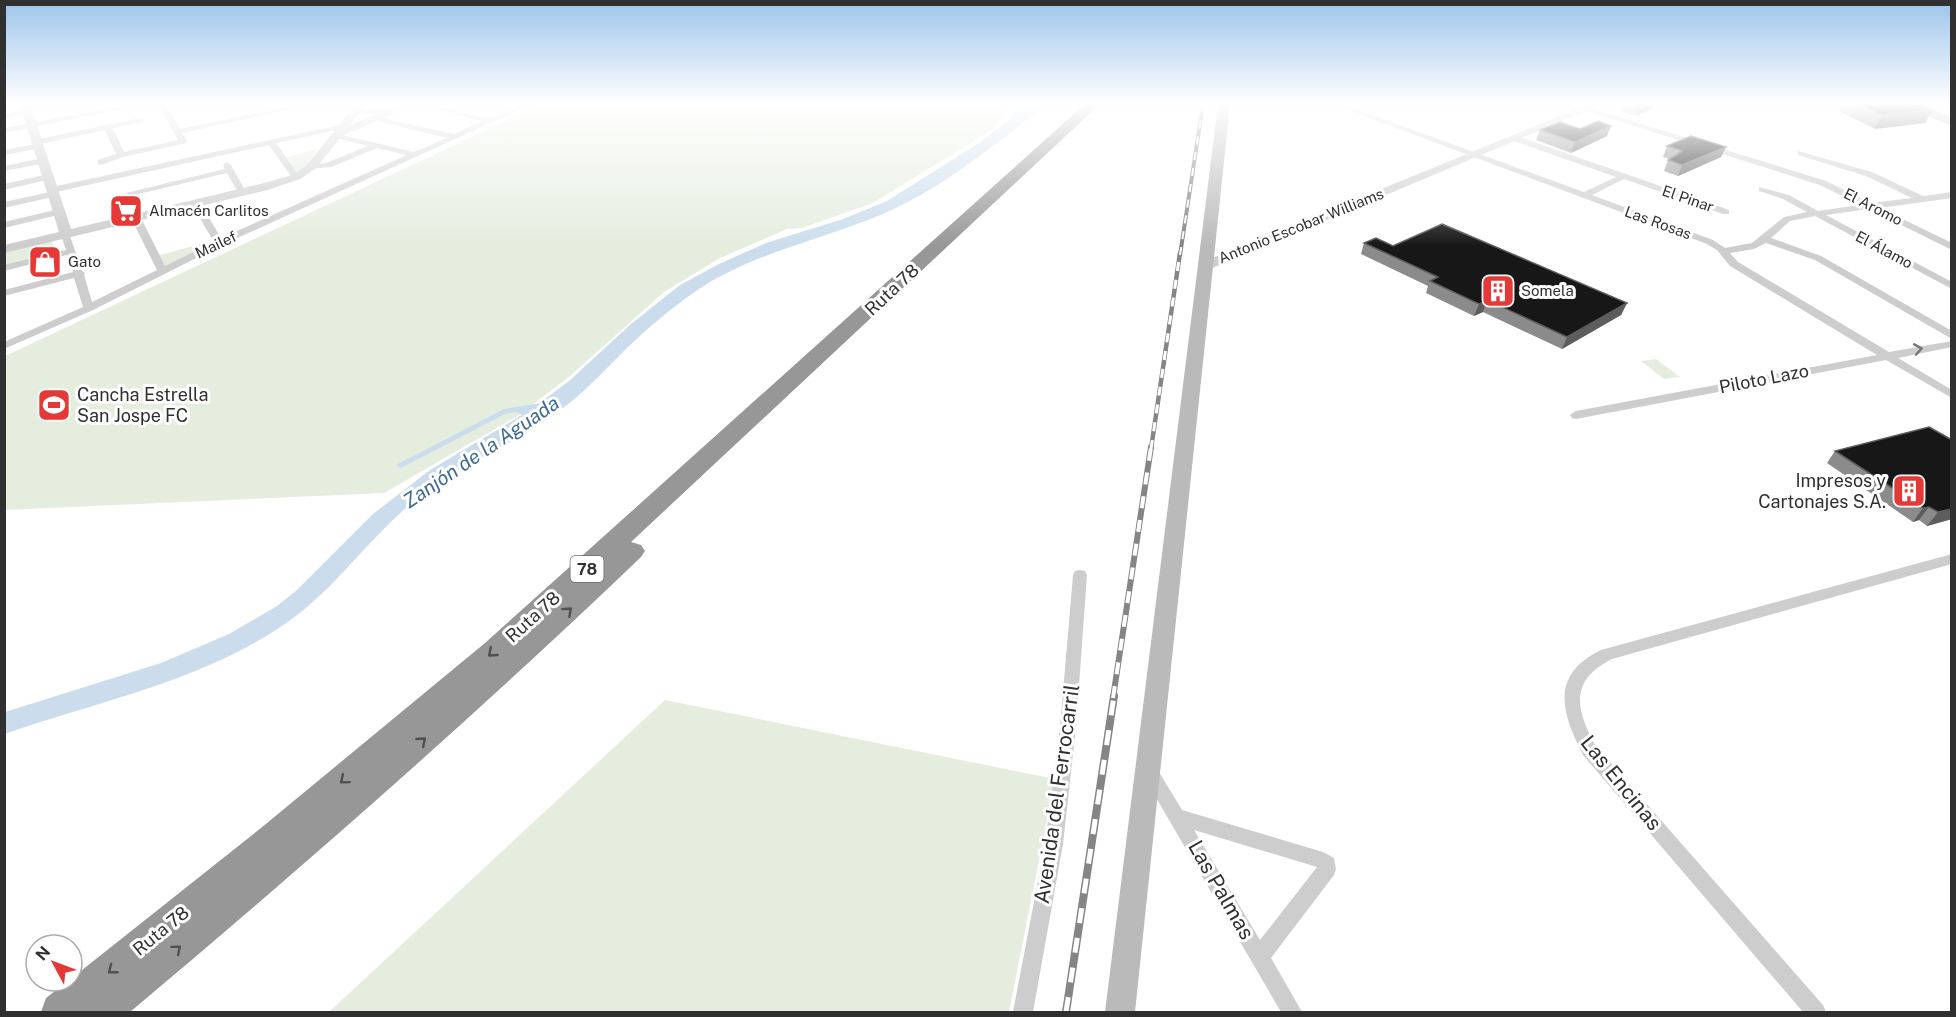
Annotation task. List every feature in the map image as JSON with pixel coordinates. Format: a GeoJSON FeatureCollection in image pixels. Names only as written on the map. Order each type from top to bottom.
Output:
{"type":"FeatureCollection","features":[{"type":"Feature","properties":{"kind":"highway","name":"Ruta 78"},"geometry":{"type":"LineString","coordinates":[[60,1012],[273,839],[503,644],[1041,151]]}},
{"type":"Feature","properties":{"kind":"highway","name":"Ruta 78"},"geometry":{"type":"LineString","coordinates":[[100,1012],[332,819],[516,658],[1057,151]]}},
{"type":"Feature","properties":{"kind":"main road"},"geometry":{"type":"LineString","coordinates":[[1120,1012],[1218,151]]}},
{"type":"Feature","properties":{"kind":"street"},"geometry":{"type":"LineString","coordinates":[[40,151],[80,273],[89,308]]}},
{"type":"Feature","properties":{"kind":"street"},"geometry":{"type":"LineString","coordinates":[[101,162],[137,151]]}},
{"type":"Feature","properties":{"kind":"street"},"geometry":{"type":"LineString","coordinates":[[189,151],[193,158]]}},
{"type":"Feature","properties":{"kind":"street"},"geometry":{"type":"LineString","coordinates":[[4,205],[122,174],[223,151]]}},
{"type":"Feature","properties":{"kind":"street"},"geometry":{"type":"LineString","coordinates":[[278,151],[296,177]]}},
{"type":"Feature","properties":{"kind":"street"},"geometry":{"type":"LineString","coordinates":[[4,249],[296,177],[311,167],[323,151]]}},
{"type":"Feature","properties":{"kind":"street"},"geometry":{"type":"LineString","coordinates":[[311,167],[328,165],[363,151]]}},
{"type":"Feature","properties":{"kind":"street"},"geometry":{"type":"LineString","coordinates":[[400,151],[415,155]]}},
{"type":"Feature","properties":{"kind":"street","name":"Mailef"},"geometry":{"type":"LineString","coordinates":[[4,346],[89,308],[219,243],[423,151]]}},
{"type":"Feature","properties":{"kind":"street","name":"Las Rosas"},"geometry":{"type":"LineString","coordinates":[[1467,151],[1710,242],[1734,264],[1952,395]]}},
{"type":"Feature","properties":{"kind":"street","name":"Antonio Escobar Williams"},"geometry":{"type":"LineString","coordinates":[[1204,266],[1480,151]]}},
{"type":"Feature","properties":{"kind":"street","name":"El Pinar"},"geometry":{"type":"LineString","coordinates":[[1553,151],[1726,212]]}},
{"type":"Feature","properties":{"kind":"street","name":"El Aromo"},"geometry":{"type":"LineString","coordinates":[[1730,151],[1819,181],[1952,247]]}},
{"type":"Feature","properties":{"kind":"street"},"geometry":{"type":"LineString","coordinates":[[1801,153],[1850,167],[1922,199]]}},
{"type":"Feature","properties":{"kind":"street"},"geometry":{"type":"LineString","coordinates":[[4,169],[43,161]]}},
{"type":"Feature","properties":{"kind":"street"},"geometry":{"type":"LineString","coordinates":[[122,174],[130,197],[229,167],[242,192]]}},
{"type":"Feature","properties":{"kind":"street"},"geometry":{"type":"LineString","coordinates":[[1585,195],[1624,176]]}},
{"type":"Feature","properties":{"kind":"street"},"geometry":{"type":"LineString","coordinates":[[4,187],[48,177]]}},
{"type":"Feature","properties":{"kind":"street","name":"El Álamo"},"geometry":{"type":"LineString","coordinates":[[1762,189],[1786,197],[1952,286]]}},
{"type":"Feature","properties":{"kind":"street"},"geometry":{"type":"LineString","coordinates":[[1722,251],[1750,248],[1765,239],[1789,218],[1952,195]]}},
{"type":"Feature","properties":{"kind":"street"},"geometry":{"type":"LineString","coordinates":[[196,203],[219,243]]}},
{"type":"Feature","properties":{"kind":"street"},"geometry":{"type":"LineString","coordinates":[[4,225],[59,212]]}},
{"type":"Feature","properties":{"kind":"street"},"geometry":{"type":"LineString","coordinates":[[136,218],[162,271]]}},
{"type":"Feature","properties":{"kind":"street"},"geometry":{"type":"LineString","coordinates":[[1765,239],[1818,258],[1952,336]]}},
{"type":"Feature","properties":{"kind":"street"},"geometry":{"type":"LineString","coordinates":[[4,268],[72,251]]}},
{"type":"Feature","properties":{"kind":"street"},"geometry":{"type":"LineString","coordinates":[[4,292],[80,273]]}},
{"type":"Feature","properties":{"kind":"street","name":"Piloto Lazo"},"geometry":{"type":"LineString","coordinates":[[1576,415],[1952,344]]}},
{"type":"Feature","properties":{"kind":"street","name":"Las Encinas"},"geometry":{"type":"LineString","coordinates":[[1816,1012],[1590,750],[1575,724],[1573,690],[1583,669],[1607,654],[1952,559]]}},
{"type":"Feature","properties":{"kind":"street","name":"Avenida del Ferrocarril"},"geometry":{"type":"LineString","coordinates":[[1023,1012],[1054,844],[1068,727],[1080,575]]}},
{"type":"Feature","properties":{"kind":"street","name":"Las Palmas"},"geometry":{"type":"LineString","coordinates":[[1148,769],[1293,1012]]}},
{"type":"Feature","properties":{"kind":"street"},"geometry":{"type":"LineString","coordinates":[[1178,817],[1323,860],[1327,864],[1327,869],[1260,956]]}},
{"type":"Feature","properties":{"kind":"shaded area"},"geometry":{"type":"Polygon","coordinates":[[[316,151],[308,165],[296,174],[287,157],[316,151]]]}},
{"type":"Feature","properties":{"kind":"shaded area"},"geometry":{"type":"Polygon","coordinates":[[[441,151],[957,151],[873,203],[802,228],[787,229],[720,258],[664,292],[570,376],[519,415],[384,493],[5,510],[5,356],[441,151]]]}},
{"type":"Feature","properties":{"kind":"shaded area"},"geometry":{"type":"Polygon","coordinates":[[[52,241],[55,254],[5,267],[5,252],[52,241]]]}},
{"type":"Feature","properties":{"kind":"shaded area"},"geometry":{"type":"Polygon","coordinates":[[[208,242],[210,244],[164,268],[160,255],[208,242]]]}},
{"type":"Feature","properties":{"kind":"shaded area"},"geometry":{"type":"Polygon","coordinates":[[[1656,359],[1680,377],[1664,379],[1641,361],[1656,359]]]}},
{"type":"Feature","properties":{"kind":"shaded area"},"geometry":{"type":"Polygon","coordinates":[[[665,700],[1055,779],[1009,1012],[329,1012],[665,700]]]}},
{"type":"Feature","properties":{"kind":"water","name":"Zanjón de la Aguada"},"geometry":{"type":"Polygon","coordinates":[[[965,151],[985,151],[927,191],[883,214],[743,265],[699,289],[644,332],[586,389],[559,411],[424,493],[390,523],[313,602],[276,630],[245,648],[178,678],[5,734],[5,712],[161,663],[229,634],[277,606],[297,590],[373,514],[430,470],[522,415],[516,412],[505,414],[401,468],[396,465],[504,409],[540,403],[569,381],[631,324],[680,285],[766,243],[843,219],[887,201],[965,151]]]}},
{"type":"Feature","properties":{"kind":"building"},"geometry":{"type":"Polygon","coordinates":[[[1681,151],[1715,151],[1682,165],[1668,160],[1681,151]]]}},
{"type":"Feature","properties":{"kind":"building","name":"Somela"},"geometry":{"type":"Polygon","coordinates":[[[1442,224],[1627,303],[1567,337],[1487,300],[1479,304],[1430,281],[1438,277],[1364,243],[1376,238],[1393,246],[1442,224]]]}},
{"type":"Feature","properties":{"kind":"building","name":"Impresos y Cartonajes S.A."},"geometry":{"type":"Polygon","coordinates":[[[1929,427],[1952,440],[1952,509],[1938,512],[1929,507],[1923,508],[1835,451],[1929,427]]]}},
{"type":"Feature","properties":{"kind":"railway"},"geometry":{"type":"LineString","coordinates":[[1180,255],[1196,151]]}},
{"type":"Feature","properties":{"kind":"railway"},"geometry":{"type":"LineString","coordinates":[[1151,449],[1180,253]]}},
{"type":"Feature","properties":{"kind":"railway"},"geometry":{"type":"LineString","coordinates":[[1113,698],[1151,447]]}},
{"type":"Feature","properties":{"kind":"railway"},"geometry":{"type":"LineString","coordinates":[[1066,1012],[1114,696]]}},
{"type":"Feature","properties":{"kind":"place","name":"Almacén Carlitos"},"geometry":{"type":"Point","coordinates":[126,211]}},
{"type":"Feature","properties":{"kind":"place","name":"Gato"},"geometry":{"type":"Point","coordinates":[45,262]}},
{"type":"Feature","properties":{"kind":"place","name":"Somela"},"geometry":{"type":"Point","coordinates":[1498,291]}},
{"type":"Feature","properties":{"kind":"place","name":"Cancha Estrella San Jospe FC"},"geometry":{"type":"Point","coordinates":[54,405]}},
{"type":"Feature","properties":{"kind":"place","name":"Impresos y Cartonajes S.A."},"geometry":{"type":"Point","coordinates":[1909,491]}}]}
